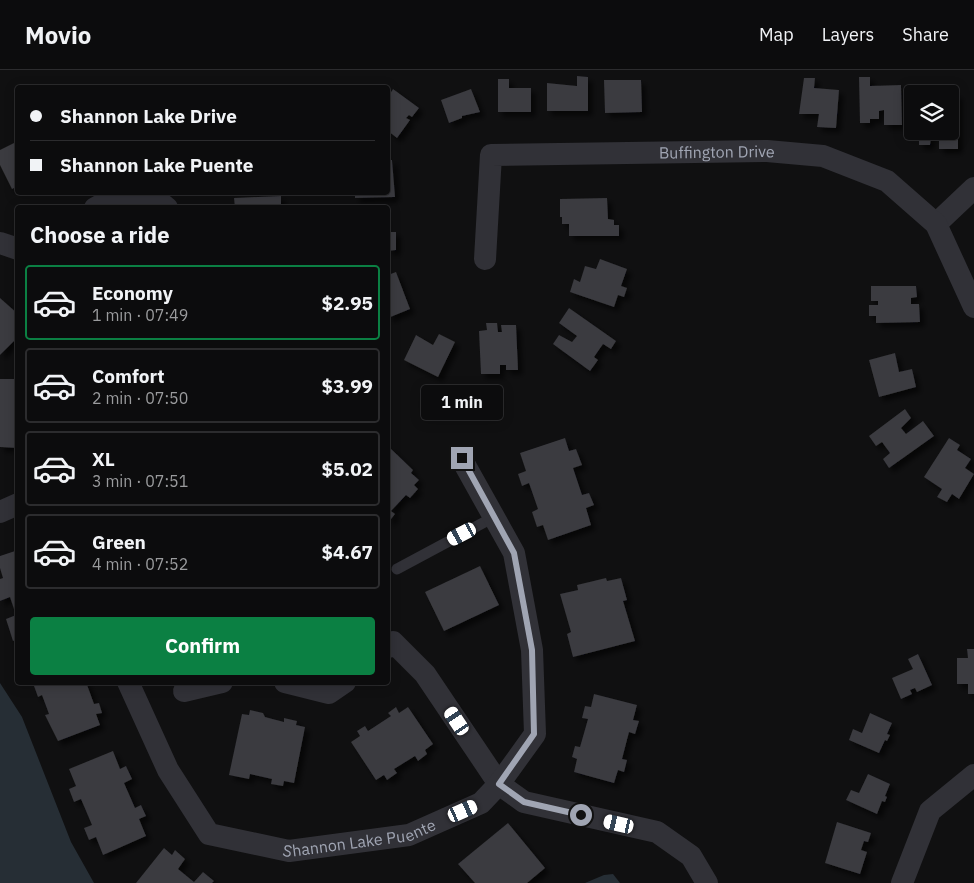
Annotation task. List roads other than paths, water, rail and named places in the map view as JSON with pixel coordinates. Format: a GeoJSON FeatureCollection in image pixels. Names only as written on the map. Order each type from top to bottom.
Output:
{"type":"FeatureCollection","features":[{"type":"Feature","properties":{"kind":"street","name":"Buffington Drive"},"geometry":{"type":"LineString","coordinates":[[484,259],[491,155],[767,151],[823,156],[887,181],[936,224],[974,306]]}},
{"type":"Feature","properties":{"kind":"street"},"geometry":{"type":"LineString","coordinates":[[936,224],[974,188]]}},
{"type":"Feature","properties":{"kind":"street"},"geometry":{"type":"LineString","coordinates":[[100,205],[113,198],[155,198],[163,205]]}},
{"type":"Feature","properties":{"kind":"street"},"geometry":{"type":"LineString","coordinates":[[0,243],[15,248]]}},
{"type":"Feature","properties":{"kind":"street","name":"Shannon Lake Puente"},"geometry":{"type":"LineString","coordinates":[[129,685],[168,770],[209,834],[290,851],[409,835],[481,803],[499,784],[534,734],[532,650],[514,553],[462,458]]}},
{"type":"Feature","properties":{"kind":"street"},"geometry":{"type":"LineString","coordinates":[[0,512],[15,505]]}},
{"type":"Feature","properties":{"kind":"street"},"geometry":{"type":"LineString","coordinates":[[390,643],[425,674],[499,784],[524,802],[657,832],[691,856],[707,883]]}},
{"type":"Feature","properties":{"kind":"street"},"geometry":{"type":"LineString","coordinates":[[184,691],[209,685]]}},
{"type":"Feature","properties":{"kind":"street"},"geometry":{"type":"LineString","coordinates":[[298,685],[329,693],[341,685]]}},
{"type":"Feature","properties":{"kind":"street"},"geometry":{"type":"LineString","coordinates":[[902,883],[930,811],[974,775]]}},
{"type":"Feature","properties":{"kind":"lane"},"geometry":{"type":"LineString","coordinates":[[397,569],[494,517]]}}]}
